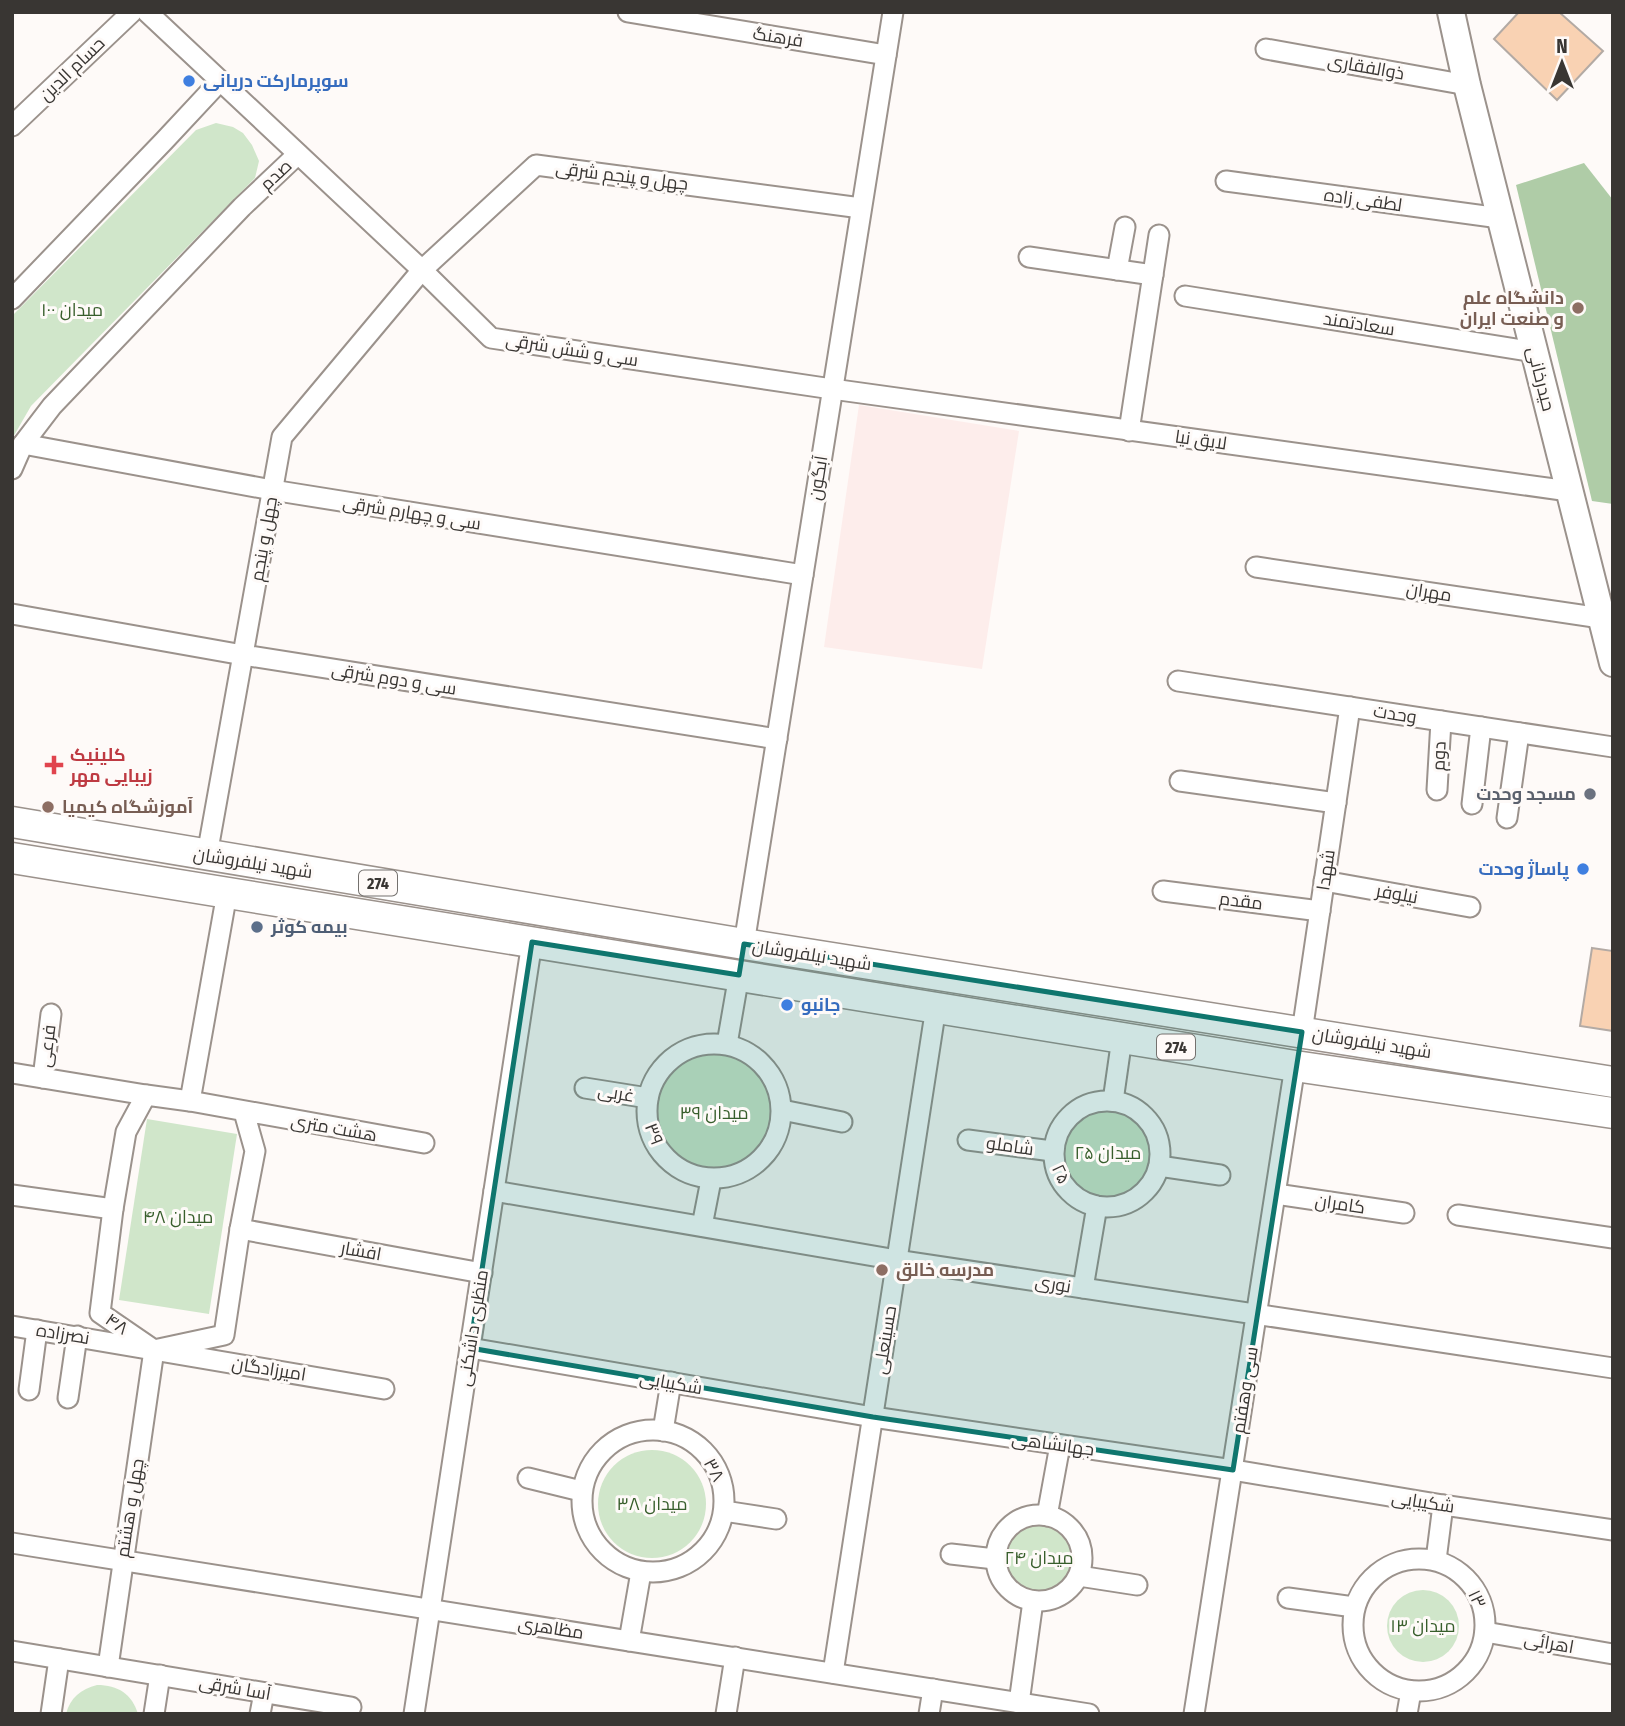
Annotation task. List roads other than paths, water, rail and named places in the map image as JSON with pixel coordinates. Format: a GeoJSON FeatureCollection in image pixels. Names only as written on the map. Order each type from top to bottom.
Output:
{"type":"FeatureCollection","features":[{"type":"Feature","properties":{"kind":"main road","name":"حیدرخانی"},"geometry":{"type":"LineString","coordinates":[[1451,12],[1466,86],[1613,663]]}},
{"type":"Feature","properties":{"kind":"main road","name":"شهید نیلفروشان"},"geometry":{"type":"LineString","coordinates":[[12,822],[744,944],[1613,1082]]}},
{"type":"Feature","properties":{"kind":"main road","name":"شهید نیلفروشان"},"geometry":{"type":"LineString","coordinates":[[12,858],[740,975]]}},
{"type":"Feature","properties":{"kind":"main road"},"geometry":{"type":"LineString","coordinates":[[740,975],[744,944]]}},
{"type":"Feature","properties":{"kind":"main road","name":"274"},"geometry":{"type":"LineString","coordinates":[[740,975],[1295,1066],[1613,1113]]}},
{"type":"Feature","properties":{"kind":"main road"},"geometry":{"type":"LineString","coordinates":[[1295,1066],[1302,1032]]}},
{"type":"Feature","properties":{"kind":"street","name":"حسام الدین"},"geometry":{"type":"LineString","coordinates":[[12,126],[132,12]]}},
{"type":"Feature","properties":{"kind":"street","name":"صدم"},"geometry":{"type":"LineString","coordinates":[[12,469],[23,444],[52,406],[242,207],[298,154],[147,12]]}},
{"type":"Feature","properties":{"kind":"street","name":"فرهنگ"},"geometry":{"type":"LineString","coordinates":[[628,12],[886,55]]}},
{"type":"Feature","properties":{"kind":"street","name":"آبگون"},"geometry":{"type":"LineString","coordinates":[[744,944],[892,12]]}},
{"type":"Feature","properties":{"kind":"street","name":"ذوالفقاری"},"geometry":{"type":"LineString","coordinates":[[1266,48],[1466,86]]}},
{"type":"Feature","properties":{"kind":"street"},"geometry":{"type":"LineString","coordinates":[[12,299],[220,81]]}},
{"type":"Feature","properties":{"kind":"street","name":"سی و شش شرقی"},"geometry":{"type":"LineString","coordinates":[[298,154],[491,338],[832,390]]}},
{"type":"Feature","properties":{"kind":"street","name":"چهل و ‍پنجم شرقی"},"geometry":{"type":"LineString","coordinates":[[422,271],[536,165],[861,208]]}},
{"type":"Feature","properties":{"kind":"street","name":"لطفی زاده"},"geometry":{"type":"LineString","coordinates":[[1226,181],[1500,218]]}},
{"type":"Feature","properties":{"kind":"street"},"geometry":{"type":"LineString","coordinates":[[1117,270],[1125,227]]}},
{"type":"Feature","properties":{"kind":"street"},"geometry":{"type":"LineString","coordinates":[[1129,430],[1159,235]]}},
{"type":"Feature","properties":{"kind":"street"},"geometry":{"type":"LineString","coordinates":[[1029,257],[1153,275]]}},
{"type":"Feature","properties":{"kind":"street","name":"چهل و پنجم"},"geometry":{"type":"LineString","coordinates":[[207,855],[282,437],[422,271]]}},
{"type":"Feature","properties":{"kind":"street","name":"سعادتمند"},"geometry":{"type":"LineString","coordinates":[[1185,296],[1534,352]]}},
{"type":"Feature","properties":{"kind":"street","name":"لایق نیا"},"geometry":{"type":"LineString","coordinates":[[832,390],[1569,491]]}},
{"type":"Feature","properties":{"kind":"street","name":"سی و چهارم شرقی"},"geometry":{"type":"LineString","coordinates":[[23,444],[272,490],[803,575]]}},
{"type":"Feature","properties":{"kind":"street","name":"مهران"},"geometry":{"type":"LineString","coordinates":[[1256,567],[1601,618]]}},
{"type":"Feature","properties":{"kind":"street","name":"سی و دوم شرقی"},"geometry":{"type":"LineString","coordinates":[[12,614],[243,655],[777,739]]}},
{"type":"Feature","properties":{"kind":"street","name":"وحدت"},"geometry":{"type":"LineString","coordinates":[[1178,681],[1613,747]]}},
{"type":"Feature","properties":{"kind":"street","name":"شهدا"},"geometry":{"type":"LineString","coordinates":[[1302,1032],[1350,707]]}},
{"type":"Feature","properties":{"kind":"street","name":"دوم"},"geometry":{"type":"LineString","coordinates":[[1437,790],[1441,721]]}},
{"type":"Feature","properties":{"kind":"street"},"geometry":{"type":"LineString","coordinates":[[1472,804],[1481,727]]}},
{"type":"Feature","properties":{"kind":"street"},"geometry":{"type":"LineString","coordinates":[[1507,818],[1519,733]]}},
{"type":"Feature","properties":{"kind":"street"},"geometry":{"type":"LineString","coordinates":[[1180,781],[1336,803]]}},
{"type":"Feature","properties":{"kind":"street","name":"نیلوفر"},"geometry":{"type":"LineString","coordinates":[[1324,881],[1470,907]]}},
{"type":"Feature","properties":{"kind":"street","name":"مقدم"},"geometry":{"type":"LineString","coordinates":[[1163,891],[1320,911]]}},
{"type":"Feature","properties":{"kind":"street"},"geometry":{"type":"LineString","coordinates":[[190,1101],[227,893]]}},
{"type":"Feature","properties":{"kind":"street","name":"منظری داشکنی"},"geometry":{"type":"LineString","coordinates":[[414,1714],[533,942]]}},
{"type":"Feature","properties":{"kind":"street"},"geometry":{"type":"LineString","coordinates":[[702,1226],[711,1180],[738,1175],[756,1165],[770,1149],[779,1131],[782,1110],[778,1087],[767,1068],[749,1053],[727,1044],[740,975]]}},
{"type":"Feature","properties":{"kind":"street","name":"حسینعلی"},"geometry":{"type":"LineString","coordinates":[[833,1673],[936,1007]]}},
{"type":"Feature","properties":{"kind":"street","name":"فرعی"},"geometry":{"type":"LineString","coordinates":[[43,1078],[51,1014]]}},
{"type":"Feature","properties":{"kind":"street"},"geometry":{"type":"LineString","coordinates":[[1083,1288],[1097,1206],[1129,1202],[1142,1194],[1153,1181],[1159,1166],[1160,1149],[1156,1132],[1146,1117],[1132,1107],[1113,1101],[1122,1038]]}},
{"type":"Feature","properties":{"kind":"street","name":"۳۹"},"geometry":{"type":"LineString","coordinates":[[711,1180],[678,1168],[663,1155],[652,1138],[647,1118],[648,1098],[655,1078],[668,1061],[686,1049],[706,1044],[727,1044]]}},
{"type":"Feature","properties":{"kind":"street","name":"سی وهفتم"},"geometry":{"type":"LineString","coordinates":[[1195,1714],[1295,1066]]}},
{"type":"Feature","properties":{"kind":"street"},"geometry":{"type":"LineString","coordinates":[[12,1073],[244,1112],[255,1151],[224,1335],[154,1350]]}},
{"type":"Feature","properties":{"kind":"street","name":"غربی"},"geometry":{"type":"LineString","coordinates":[[585,1088],[648,1098]]}},
{"type":"Feature","properties":{"kind":"street","name":"۴۸"},"geometry":{"type":"LineString","coordinates":[[146,1095],[126,1132],[100,1313],[154,1350]]}},
{"type":"Feature","properties":{"kind":"street","name":"۲۵"},"geometry":{"type":"LineString","coordinates":[[1097,1206],[1080,1199],[1066,1188],[1057,1173],[1052,1151],[1061,1126],[1072,1114],[1085,1105],[1113,1101]]}},
{"type":"Feature","properties":{"kind":"street"},"geometry":{"type":"LineString","coordinates":[[782,1110],[842,1122]]}},
{"type":"Feature","properties":{"kind":"street","name":"هشت متری"},"geometry":{"type":"LineString","coordinates":[[244,1112],[424,1143]]}},
{"type":"Feature","properties":{"kind":"street","name":"شاملو"},"geometry":{"type":"LineString","coordinates":[[968,1140],[1052,1151]]}},
{"type":"Feature","properties":{"kind":"street"},"geometry":{"type":"LineString","coordinates":[[1159,1166],[1220,1175]]}},
{"type":"Feature","properties":{"kind":"street","name":"نوری"},"geometry":{"type":"LineString","coordinates":[[494,1191],[897,1260],[1613,1368]]}},
{"type":"Feature","properties":{"kind":"street","name":"کامران"},"geometry":{"type":"LineString","coordinates":[[1276,1194],[1404,1213]]}},
{"type":"Feature","properties":{"kind":"street"},"geometry":{"type":"LineString","coordinates":[[12,1195],[113,1209]]}},
{"type":"Feature","properties":{"kind":"street"},"geometry":{"type":"LineString","coordinates":[[1458,1215],[1613,1238]]}},
{"type":"Feature","properties":{"kind":"street","name":"افشار"},"geometry":{"type":"LineString","coordinates":[[240,1229],[482,1273]]}},
{"type":"Feature","properties":{"kind":"street","name":"نصرزاده"},"geometry":{"type":"LineString","coordinates":[[12,1326],[154,1350]]}},
{"type":"Feature","properties":{"kind":"street"},"geometry":{"type":"LineString","coordinates":[[29,1390],[37,1330]]}},
{"type":"Feature","properties":{"kind":"street"},"geometry":{"type":"LineString","coordinates":[[68,1398],[77,1336]]}},
{"type":"Feature","properties":{"kind":"street","name":"شکیبایی"},"geometry":{"type":"LineString","coordinates":[[470,1348],[873,1417]]}},
{"type":"Feature","properties":{"kind":"street","name":"امیرزادگان"},"geometry":{"type":"LineString","coordinates":[[154,1350],[384,1389]]}},
{"type":"Feature","properties":{"kind":"street","name":"چهل و هشتم"},"geometry":{"type":"LineString","coordinates":[[107,1667],[154,1350]]}},
{"type":"Feature","properties":{"kind":"street"},"geometry":{"type":"LineString","coordinates":[[663,1431],[671,1382]]}},
{"type":"Feature","properties":{"kind":"street","name":"جهانشاهی"},"geometry":{"type":"LineString","coordinates":[[873,1417],[1233,1470]]}},
{"type":"Feature","properties":{"kind":"street","name":"۳۸"},"geometry":{"type":"LineString","coordinates":[[640,1572],[620,1565],[601,1552],[589,1534],[582,1513],[582,1491],[588,1469],[601,1451],[620,1438],[641,1431],[663,1431],[685,1437],[703,1450],[716,1468],[723,1489],[724,1511]]}},
{"type":"Feature","properties":{"kind":"street"},"geometry":{"type":"LineString","coordinates":[[1047,1516],[1060,1445]]}},
{"type":"Feature","properties":{"kind":"street","name":"شکیبایی"},"geometry":{"type":"LineString","coordinates":[[1233,1470],[1613,1530]]}},
{"type":"Feature","properties":{"kind":"street"},"geometry":{"type":"LineString","coordinates":[[528,1478],[582,1491]]}},
{"type":"Feature","properties":{"kind":"street"},"geometry":{"type":"LineString","coordinates":[[1406,1714],[1411,1691],[1389,1684],[1370,1671],[1357,1652],[1352,1630],[1354,1607],[1363,1588],[1386,1567],[1395,1562],[1415,1558],[1436,1560],[1443,1505]]}},
{"type":"Feature","properties":{"kind":"street"},"geometry":{"type":"LineString","coordinates":[[629,1641],[640,1572],[663,1572],[685,1565],[704,1552],[717,1533],[724,1511],[776,1519]]}},
{"type":"Feature","properties":{"kind":"street"},"geometry":{"type":"LineString","coordinates":[[1047,1516],[1070,1528],[1082,1550],[1082,1563],[1072,1588],[1047,1601],[1033,1601],[1021,1598],[1002,1582],[995,1559],[997,1546],[1011,1525],[1022,1518],[1047,1516]]}},
{"type":"Feature","properties":{"kind":"street","name":"مظاهری"},"geometry":{"type":"LineString","coordinates":[[12,1543],[1089,1714]]}},
{"type":"Feature","properties":{"kind":"street"},"geometry":{"type":"LineString","coordinates":[[950,1554],[995,1559]]}},
{"type":"Feature","properties":{"kind":"street","name":"۱۳"},"geometry":{"type":"LineString","coordinates":[[1411,1691],[1432,1690],[1451,1683],[1468,1670],[1480,1652],[1485,1632],[1485,1613],[1479,1595],[1468,1580],[1453,1568],[1436,1560]]}},
{"type":"Feature","properties":{"kind":"street"},"geometry":{"type":"LineString","coordinates":[[1079,1576],[1137,1585]]}},
{"type":"Feature","properties":{"kind":"street"},"geometry":{"type":"LineString","coordinates":[[1287,1598],[1354,1607]]}},
{"type":"Feature","properties":{"kind":"street"},"geometry":{"type":"LineString","coordinates":[[1019,1703],[1033,1601]]}},
{"type":"Feature","properties":{"kind":"street","name":"اهرائی"},"geometry":{"type":"LineString","coordinates":[[1485,1632],[1613,1654]]}},
{"type":"Feature","properties":{"kind":"street","name":"آسا شرقی"},"geometry":{"type":"LineString","coordinates":[[12,1651],[351,1707]]}},
{"type":"Feature","properties":{"kind":"street"},"geometry":{"type":"LineString","coordinates":[[726,1714],[735,1657]]}},
{"type":"Feature","properties":{"kind":"street"},"geometry":{"type":"LineString","coordinates":[[51,1714],[59,1659]]}},
{"type":"Feature","properties":{"kind":"street"},"geometry":{"type":"LineString","coordinates":[[154,1714],[160,1675]]}},
{"type":"Feature","properties":{"kind":"street"},"geometry":{"type":"LineString","coordinates":[[929,1714],[933,1689]]}},
{"type":"Feature","properties":{"kind":"street"},"geometry":{"type":"LineString","coordinates":[[260,1714],[264,1693]]}},
{"type":"Feature","properties":{"kind":"place","name":"سوپرمارکت دریانی"},"geometry":{"type":"Point","coordinates":[189,81]}},
{"type":"Feature","properties":{"kind":"place","name":"دانشگاه علم و صنعت ایران"},"geometry":{"type":"Point","coordinates":[1578,308]}},
{"type":"Feature","properties":{"kind":"place","name":"کلینیک زیبایی مهر"},"geometry":{"type":"Point","coordinates":[54,765]}},
{"type":"Feature","properties":{"kind":"place","name":"مسجد وحدت"},"geometry":{"type":"Point","coordinates":[1590,794]}},
{"type":"Feature","properties":{"kind":"place","name":"آموزشگاه کیمیا"},"geometry":{"type":"Point","coordinates":[48,807]}},
{"type":"Feature","properties":{"kind":"place","name":"پاساژ وحدت"},"geometry":{"type":"Point","coordinates":[1583,869]}},
{"type":"Feature","properties":{"kind":"place","name":"بیمه کوثر"},"geometry":{"type":"Point","coordinates":[257,927]}},
{"type":"Feature","properties":{"kind":"place","name":"جانبو"},"geometry":{"type":"Point","coordinates":[787,1005]}},
{"type":"Feature","properties":{"kind":"place","name":"مدرسه خالق"},"geometry":{"type":"Point","coordinates":[882,1270]}},
{"type":"Feature","properties":{"kind":"park label","name":"میدان ۱۰۰"},"geometry":{"type":"Point","coordinates":[72,310]}},
{"type":"Feature","properties":{"kind":"park label","name":"میدان ۳۹"},"geometry":{"type":"Point","coordinates":[714,1113]}},
{"type":"Feature","properties":{"kind":"park label","name":"میدان ۲۵"},"geometry":{"type":"Point","coordinates":[1108,1153]}},
{"type":"Feature","properties":{"kind":"park label","name":"میدان ۴۸"},"geometry":{"type":"Point","coordinates":[178,1217]}},
{"type":"Feature","properties":{"kind":"park label","name":"میدان ۳۸"},"geometry":{"type":"Point","coordinates":[652,1504]}},
{"type":"Feature","properties":{"kind":"park label","name":"میدان ۲۴"},"geometry":{"type":"Point","coordinates":[1039,1558]}},
{"type":"Feature","properties":{"kind":"park label","name":"میدان ۱۳"},"geometry":{"type":"Point","coordinates":[1423,1626]}}]}
